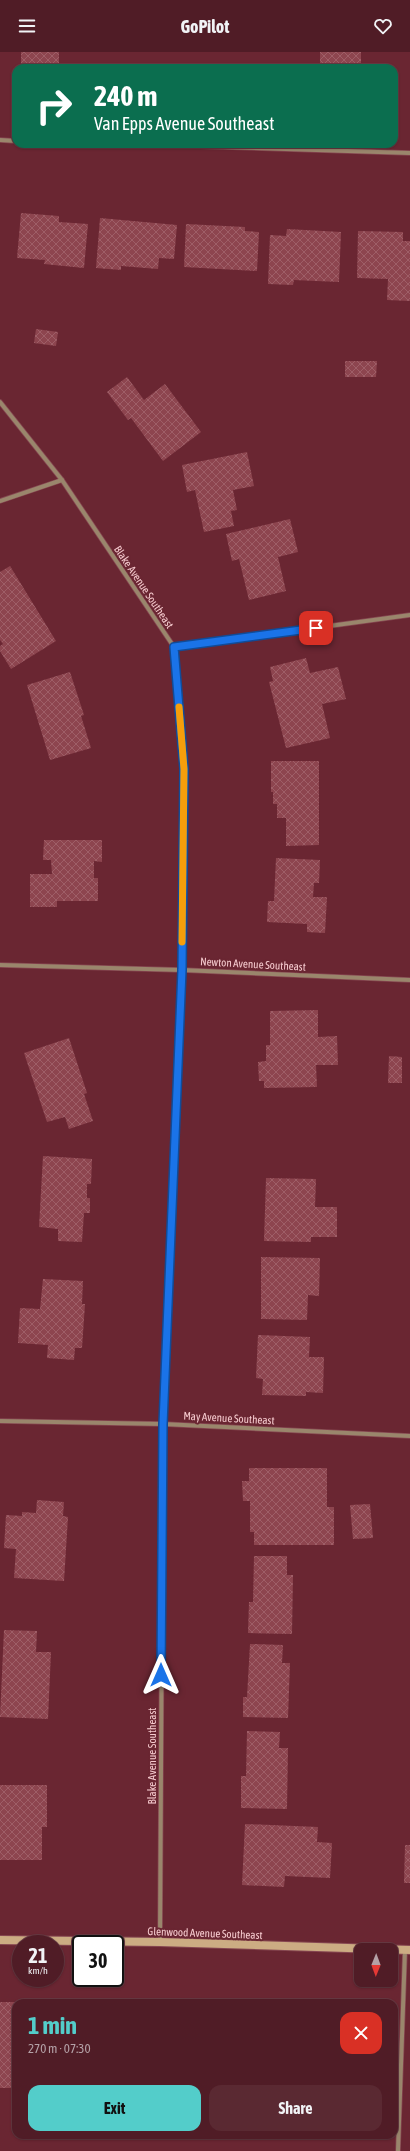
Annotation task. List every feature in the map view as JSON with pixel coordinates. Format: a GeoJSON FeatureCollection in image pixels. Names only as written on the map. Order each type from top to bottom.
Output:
{"type":"FeatureCollection","features":[{"type":"Feature","properties":{"kind":"main road","name":"Glenwood Avenue Southeast"},"geometry":{"type":"LineString","coordinates":[[0,1940],[160,1942],[407,1950]]}},
{"type":"Feature","properties":{"kind":"street"},"geometry":{"type":"LineString","coordinates":[[0,140],[12,141]]}},
{"type":"Feature","properties":{"kind":"street"},"geometry":{"type":"LineString","coordinates":[[253,148],[410,153]]}},
{"type":"Feature","properties":{"kind":"street","name":"Blake Avenue Southeast"},"geometry":{"type":"LineString","coordinates":[[0,402],[62,480],[174,647],[184,769],[182,970],[163,1424],[160,1942]]}},
{"type":"Feature","properties":{"kind":"street"},"geometry":{"type":"LineString","coordinates":[[0,501],[62,480]]}},
{"type":"Feature","properties":{"kind":"street"},"geometry":{"type":"LineString","coordinates":[[174,647],[410,616]]}},
{"type":"Feature","properties":{"kind":"street","name":"Newton Avenue Southeast"},"geometry":{"type":"LineString","coordinates":[[0,965],[182,970],[410,980]]}},
{"type":"Feature","properties":{"kind":"street","name":"May Avenue Southeast"},"geometry":{"type":"LineString","coordinates":[[0,1421],[163,1424],[410,1436]]}},
{"type":"Feature","properties":{"kind":"street"},"geometry":{"type":"LineString","coordinates":[[398,2151],[407,1950]]}},
{"type":"Feature","properties":{"kind":"building"},"geometry":{"type":"Polygon","coordinates":[[[21,52],[59,52],[59,64],[21,64],[21,52]]]}},
{"type":"Feature","properties":{"kind":"building"},"geometry":{"type":"Polygon","coordinates":[[[320,52],[361,52],[361,64],[320,64],[320,52]]]}},
{"type":"Feature","properties":{"kind":"building"},"geometry":{"type":"Polygon","coordinates":[[[21,213],[59,216],[59,222],[88,224],[84,268],[44,264],[45,260],[17,258],[21,213]]]}},
{"type":"Feature","properties":{"kind":"building"},"geometry":{"type":"Polygon","coordinates":[[[100,218],[177,225],[174,259],[159,258],[158,269],[121,266],[121,270],[96,268],[100,218]]]}},
{"type":"Feature","properties":{"kind":"building"},"geometry":{"type":"Polygon","coordinates":[[[186,224],[245,227],[245,231],[259,232],[257,271],[184,267],[186,224]]]}},
{"type":"Feature","properties":{"kind":"building"},"geometry":{"type":"Polygon","coordinates":[[[287,229],[341,232],[339,282],[294,280],[293,285],[268,284],[270,235],[286,236],[287,229]]]}},
{"type":"Feature","properties":{"kind":"building"},"geometry":{"type":"Polygon","coordinates":[[[358,231],[403,232],[403,241],[410,241],[410,301],[387,300],[388,279],[357,278],[358,231]]]}},
{"type":"Feature","properties":{"kind":"building"},"geometry":{"type":"Polygon","coordinates":[[[36,329],[58,332],[56,346],[34,343],[36,329]]]}},
{"type":"Feature","properties":{"kind":"building"},"geometry":{"type":"Polygon","coordinates":[[[345,361],[377,361],[376,377],[345,377],[345,361]]]}},
{"type":"Feature","properties":{"kind":"building"},"geometry":{"type":"Polygon","coordinates":[[[127,377],[144,400],[165,384],[201,432],[163,461],[131,418],[128,420],[107,392],[127,377]]]}},
{"type":"Feature","properties":{"kind":"building"},"geometry":{"type":"Polygon","coordinates":[[[247,452],[254,486],[233,490],[237,510],[231,511],[234,526],[204,532],[195,490],[187,492],[182,465],[247,452]]]}},
{"type":"Feature","properties":{"kind":"building"},"geometry":{"type":"Polygon","coordinates":[[[290,519],[298,552],[278,557],[286,591],[249,600],[239,559],[232,561],[226,534],[290,519]]]}},
{"type":"Feature","properties":{"kind":"building"},"geometry":{"type":"Polygon","coordinates":[[[10,566],[56,641],[11,669],[0,651],[0,646],[3,644],[0,640],[0,572],[10,566]]]}},
{"type":"Feature","properties":{"kind":"building"},"geometry":{"type":"Polygon","coordinates":[[[306,658],[310,673],[338,667],[346,699],[322,704],[330,738],[286,748],[269,682],[273,681],[270,667],[306,658]]]}},
{"type":"Feature","properties":{"kind":"building"},"geometry":{"type":"Polygon","coordinates":[[[70,672],[84,715],[81,716],[91,748],[50,760],[27,685],[70,672]]]}},
{"type":"Feature","properties":{"kind":"building"},"geometry":{"type":"Polygon","coordinates":[[[271,761],[319,761],[319,845],[286,846],[286,818],[277,818],[277,804],[273,804],[273,792],[271,792],[271,761]]]}},
{"type":"Feature","properties":{"kind":"building"},"geometry":{"type":"Polygon","coordinates":[[[44,840],[102,840],[102,862],[94,861],[94,878],[98,878],[98,901],[57,901],[57,907],[30,907],[30,874],[52,874],[51,860],[43,860],[44,840]]]}},
{"type":"Feature","properties":{"kind":"building"},"geometry":{"type":"Polygon","coordinates":[[[276,858],[320,860],[319,883],[314,883],[313,897],[327,897],[325,933],[307,932],[307,924],[267,922],[268,901],[274,901],[276,858]]]}},
{"type":"Feature","properties":{"kind":"building"},"geometry":{"type":"Polygon","coordinates":[[[318,1010],[318,1037],[337,1036],[338,1065],[316,1065],[317,1087],[264,1088],[264,1081],[259,1081],[258,1062],[266,1061],[266,1045],[270,1045],[270,1011],[318,1010]]]}},
{"type":"Feature","properties":{"kind":"building"},"geometry":{"type":"Polygon","coordinates":[[[69,1038],[87,1093],[84,1094],[93,1121],[69,1129],[65,1117],[47,1122],[24,1053],[69,1038]]]}},
{"type":"Feature","properties":{"kind":"building"},"geometry":{"type":"Polygon","coordinates":[[[389,1056],[402,1057],[402,1083],[388,1083],[389,1056]]]}},
{"type":"Feature","properties":{"kind":"building"},"geometry":{"type":"Polygon","coordinates":[[[43,1156],[92,1159],[91,1184],[87,1184],[87,1198],[90,1198],[90,1213],[84,1213],[82,1242],[58,1241],[58,1229],[39,1227],[43,1156]]]}},
{"type":"Feature","properties":{"kind":"building"},"geometry":{"type":"Polygon","coordinates":[[[266,1178],[316,1179],[315,1207],[337,1207],[337,1237],[311,1237],[311,1242],[264,1241],[266,1178]]]}},
{"type":"Feature","properties":{"kind":"building"},"geometry":{"type":"Polygon","coordinates":[[[261,1257],[320,1258],[319,1296],[308,1295],[307,1320],[261,1319],[261,1257]]]}},
{"type":"Feature","properties":{"kind":"building"},"geometry":{"type":"Polygon","coordinates":[[[43,1279],[83,1281],[82,1304],[85,1304],[82,1348],[75,1348],[74,1360],[47,1358],[48,1345],[18,1343],[20,1308],[40,1309],[43,1279]]]}},
{"type":"Feature","properties":{"kind":"building"},"geometry":{"type":"Polygon","coordinates":[[[258,1335],[310,1337],[309,1357],[324,1357],[323,1393],[306,1392],[306,1396],[262,1395],[263,1379],[256,1378],[258,1335]]]}},
{"type":"Feature","properties":{"kind":"building"},"geometry":{"type":"Polygon","coordinates":[[[249,1468],[327,1468],[327,1507],[334,1507],[334,1545],[254,1545],[254,1532],[250,1532],[250,1501],[243,1501],[242,1481],[249,1481],[249,1468]]]}},
{"type":"Feature","properties":{"kind":"building"},"geometry":{"type":"Polygon","coordinates":[[[37,1500],[64,1502],[63,1516],[68,1517],[64,1581],[14,1578],[16,1549],[4,1548],[6,1515],[22,1516],[22,1512],[36,1513],[37,1500]]]}},
{"type":"Feature","properties":{"kind":"building"},"geometry":{"type":"Polygon","coordinates":[[[370,1504],[373,1538],[353,1539],[350,1505],[370,1504]]]}},
{"type":"Feature","properties":{"kind":"building"},"geometry":{"type":"Polygon","coordinates":[[[254,1556],[287,1556],[287,1575],[293,1575],[292,1634],[248,1633],[249,1602],[253,1602],[254,1556]]]}},
{"type":"Feature","properties":{"kind":"building"},"geometry":{"type":"Polygon","coordinates":[[[4,1630],[37,1631],[36,1652],[51,1652],[48,1719],[0,1717],[4,1630]]]}},
{"type":"Feature","properties":{"kind":"building"},"geometry":{"type":"Polygon","coordinates":[[[250,1644],[283,1645],[282,1663],[290,1663],[288,1718],[243,1717],[243,1697],[247,1697],[250,1644]]]}},
{"type":"Feature","properties":{"kind":"building"},"geometry":{"type":"Polygon","coordinates":[[[247,1731],[280,1732],[279,1748],[288,1748],[287,1809],[241,1808],[241,1776],[246,1776],[247,1731]]]}},
{"type":"Feature","properties":{"kind":"building"},"geometry":{"type":"Polygon","coordinates":[[[0,1785],[47,1785],[47,1827],[42,1827],[42,1860],[0,1860],[0,1785]]]}},
{"type":"Feature","properties":{"kind":"building"},"geometry":{"type":"Polygon","coordinates":[[[245,1824],[318,1827],[317,1842],[332,1843],[330,1878],[285,1876],[284,1887],[242,1885],[245,1824]]]}},
{"type":"Feature","properties":{"kind":"building"},"geometry":{"type":"Polygon","coordinates":[[[405,1845],[410,1845],[410,1883],[404,1883],[405,1845]]]}},
{"type":"Feature","properties":{"kind":"building"},"geometry":{"type":"Polygon","coordinates":[[[0,2002],[12,2002],[12,2088],[0,2088],[0,2002]]]}},
{"type":"Feature","properties":{"kind":"building"},"geometry":{"type":"Polygon","coordinates":[[[138,2139],[198,2139],[138,2140],[138,2139]]]}},
{"type":"Feature","properties":{"kind":"slow traffic"},"geometry":{"type":"LineString","coordinates":[[179,707],[184,769],[182,942]]}},
{"type":"Feature","properties":{"kind":"route"},"geometry":{"type":"LineString","coordinates":[[161,1675],[163,1424],[182,970],[184,769],[174,647],[316,628]]}}]}
